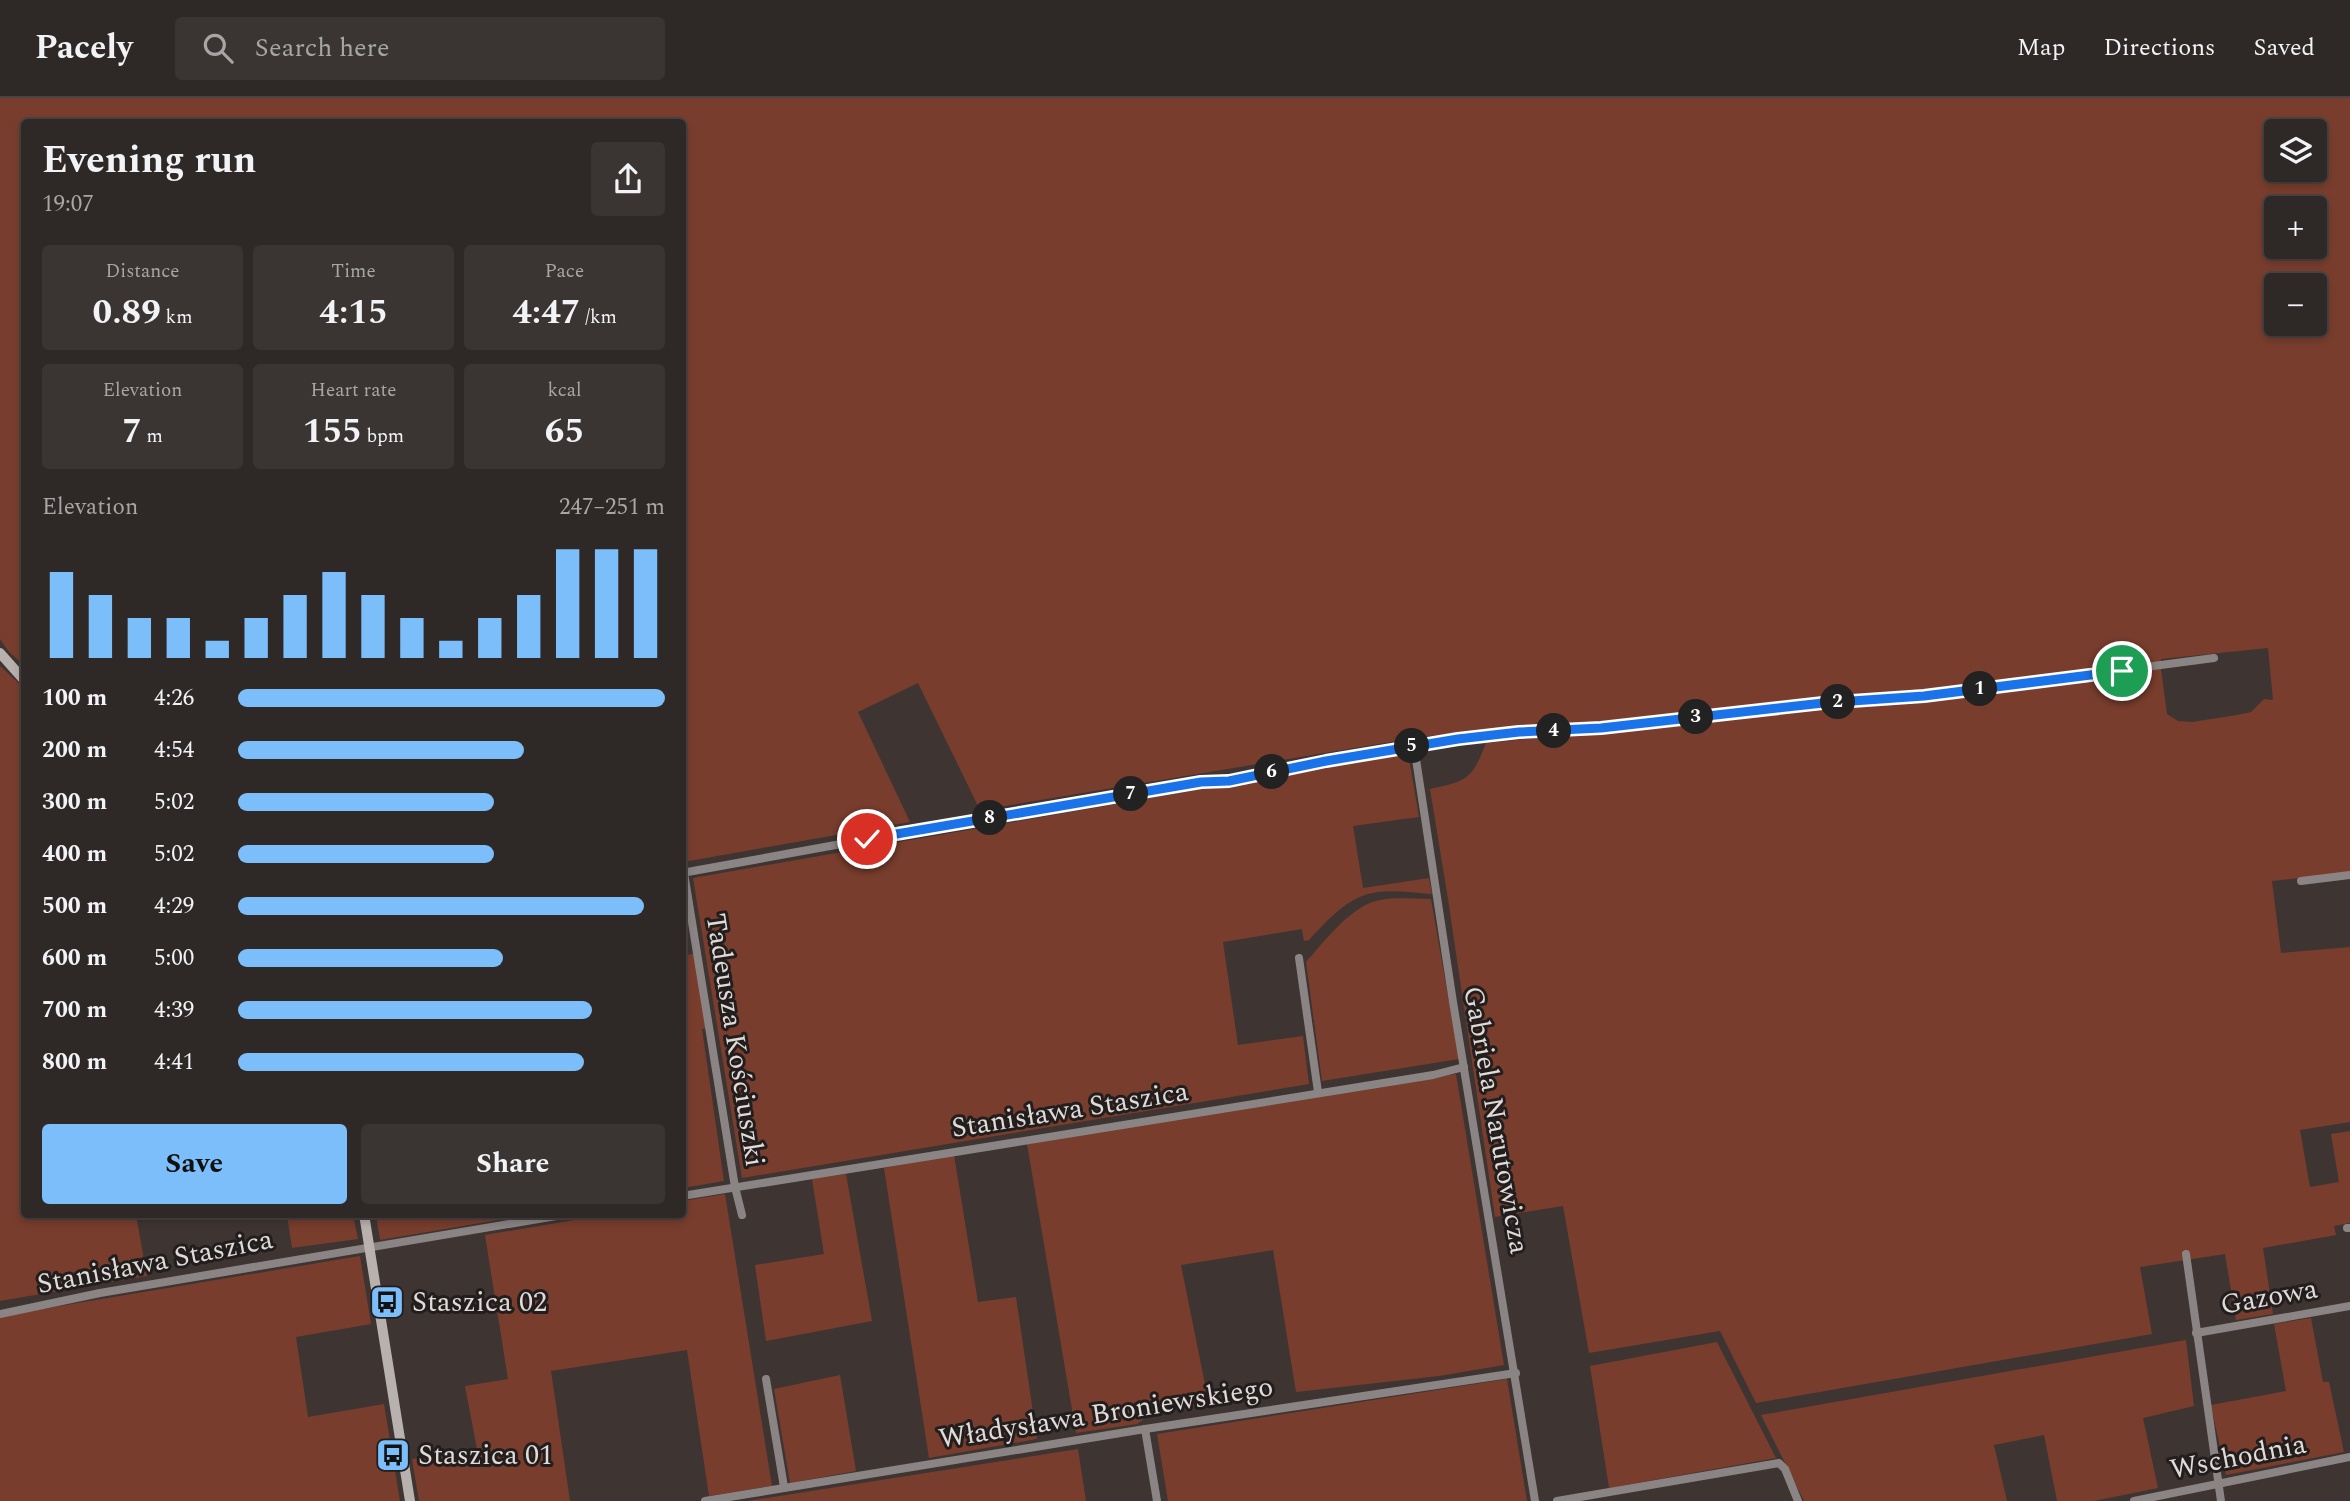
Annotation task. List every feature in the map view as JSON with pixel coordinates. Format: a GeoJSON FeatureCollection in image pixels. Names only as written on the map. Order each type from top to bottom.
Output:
{"type":"FeatureCollection","features":[{"type":"Feature","properties":{"kind":"street"},"geometry":{"type":"LineString","coordinates":[[0,653],[21,677]]}},
{"type":"Feature","properties":{"kind":"street"},"geometry":{"type":"LineString","coordinates":[[686,872],[1201,782],[1229,781],[1414,746],[1519,732],[1601,728],[1823,703],[1924,696],[2214,658]]}},
{"type":"Feature","properties":{"kind":"street","name":"Gabriela Narutowicza"},"geometry":{"type":"LineString","coordinates":[[1414,746],[1535,1501]]}},
{"type":"Feature","properties":{"kind":"street"},"geometry":{"type":"LineString","coordinates":[[2301,881],[2350,875]]}},
{"type":"Feature","properties":{"kind":"street","name":"Tadeusza Kościuszki"},"geometry":{"type":"LineString","coordinates":[[686,891],[735,1187],[742,1214]]}},
{"type":"Feature","properties":{"kind":"street"},"geometry":{"type":"LineString","coordinates":[[1299,958],[1318,1092]]}},
{"type":"Feature","properties":{"kind":"street","name":"Stanisława Staszica"},"geometry":{"type":"LineString","coordinates":[[686,1195],[1433,1075],[1464,1067]]}},
{"type":"Feature","properties":{"kind":"street"},"geometry":{"type":"LineString","coordinates":[[365,1218],[410,1501]]}},
{"type":"Feature","properties":{"kind":"street","name":"Stanisława Staszica"},"geometry":{"type":"LineString","coordinates":[[0,1314],[100,1293],[544,1218]]}},
{"type":"Feature","properties":{"kind":"street"},"geometry":{"type":"LineString","coordinates":[[2186,1254],[2221,1501]]}},
{"type":"Feature","properties":{"kind":"street","name":"Gazowa"},"geometry":{"type":"LineString","coordinates":[[2196,1333],[2350,1306]]}},
{"type":"Feature","properties":{"kind":"street","name":"Władysława Broniewskiego"},"geometry":{"type":"LineString","coordinates":[[705,1501],[1145,1429],[1516,1373]]}},
{"type":"Feature","properties":{"kind":"street"},"geometry":{"type":"LineString","coordinates":[[766,1379],[783,1487]]}},
{"type":"Feature","properties":{"kind":"street"},"geometry":{"type":"LineString","coordinates":[[1145,1429],[1157,1501]]}},
{"type":"Feature","properties":{"kind":"street","name":"Wschodnia"},"geometry":{"type":"LineString","coordinates":[[2134,1501],[2350,1457]]}},
{"type":"Feature","properties":{"kind":"street"},"geometry":{"type":"LineString","coordinates":[[1557,1501],[1779,1464],[1785,1469],[1798,1501]]}},
{"type":"Feature","properties":{"kind":"shaded area"},"geometry":{"type":"Polygon","coordinates":[[[0,98],[2350,98],[2350,872],[2272,881],[2281,953],[2350,947],[2350,1122],[2300,1130],[2310,1187],[2339,1182],[2331,1134],[2350,1131],[2350,1223],[2334,1226],[2336,1235],[2263,1248],[2273,1314],[2236,1320],[2225,1254],[2140,1267],[2152,1334],[1756,1403],[1720,1331],[1589,1353],[1563,1206],[1495,1217],[1430,789],[1453,784],[1467,776],[1477,764],[1486,743],[1908,701],[2161,669],[2167,714],[2178,721],[2192,722],[2237,715],[2251,712],[2264,699],[2273,700],[2268,648],[2161,659],[2161,664],[1594,726],[1427,736],[980,810],[918,683],[858,712],[910,822],[686,861],[686,119],[21,119],[21,662],[0,639],[0,98]]]}},
{"type":"Feature","properties":{"kind":"shaded area"},"geometry":{"type":"Polygon","coordinates":[[[0,666],[21,685],[21,1218],[137,1218],[147,1276],[0,1301],[0,666]]]}},
{"type":"Feature","properties":{"kind":"shaded area"},"geometry":{"type":"Polygon","coordinates":[[[1408,753],[1419,817],[1353,826],[1363,888],[1429,878],[1432,894],[1390,891],[1365,895],[1342,908],[1309,940],[1304,941],[1302,929],[1223,942],[1238,1045],[1303,1036],[1309,1084],[742,1178],[693,878],[1408,753]]]}},
{"type":"Feature","properties":{"kind":"shaded area"},"geometry":{"type":"Polygon","coordinates":[[[1431,899],[1459,1059],[1322,1081],[1306,962],[1340,925],[1360,908],[1381,900],[1431,899]]]}},
{"type":"Feature","properties":{"kind":"shaded area"},"geometry":{"type":"Polygon","coordinates":[[[696,953],[707,1028],[702,1029],[724,1181],[686,1187],[686,955],[696,953]]]}},
{"type":"Feature","properties":{"kind":"shaded area"},"geometry":{"type":"Polygon","coordinates":[[[1456,1074],[1504,1365],[1439,1376],[1296,1392],[1273,1250],[1181,1265],[1209,1404],[1152,1413],[1137,1424],[1076,1433],[1027,1144],[1456,1074]]]}},
{"type":"Feature","properties":{"kind":"shaded area"},"geometry":{"type":"Polygon","coordinates":[[[954,1155],[978,1302],[1016,1297],[1037,1439],[929,1458],[884,1168],[954,1155]]]}},
{"type":"Feature","properties":{"kind":"shaded area"},"geometry":{"type":"Polygon","coordinates":[[[846,1174],[872,1321],[766,1341],[755,1265],[824,1254],[812,1179],[846,1174]]]}},
{"type":"Feature","properties":{"kind":"shaded area"},"geometry":{"type":"Polygon","coordinates":[[[725,1194],[772,1486],[709,1496],[687,1350],[551,1371],[570,1501],[419,1501],[412,1459],[477,1449],[465,1386],[508,1379],[485,1235],[586,1218],[686,1218],[686,1200],[725,1194]]]}},
{"type":"Feature","properties":{"kind":"shaded area"},"geometry":{"type":"Polygon","coordinates":[[[287,1218],[354,1218],[358,1239],[292,1248],[287,1218]]]}},
{"type":"Feature","properties":{"kind":"shaded area"},"geometry":{"type":"Polygon","coordinates":[[[377,1218],[510,1218],[380,1240],[377,1218]]]}},
{"type":"Feature","properties":{"kind":"shaded area"},"geometry":{"type":"Polygon","coordinates":[[[360,1256],[371,1324],[296,1337],[308,1417],[384,1404],[400,1501],[0,1501],[0,1316],[360,1256]]]}},
{"type":"Feature","properties":{"kind":"shaded area"},"geometry":{"type":"Polygon","coordinates":[[[2311,1318],[2323,1382],[2329,1382],[2344,1452],[2226,1475],[2211,1405],[2286,1391],[2274,1324],[2311,1318]]]}},
{"type":"Feature","properties":{"kind":"shaded area"},"geometry":{"type":"Polygon","coordinates":[[[2186,1340],[2194,1406],[2143,1418],[2158,1488],[2094,1501],[2057,1501],[2044,1435],[1994,1445],[2007,1501],[1804,1501],[1761,1415],[2186,1340]]]}},
{"type":"Feature","properties":{"kind":"shaded area"},"geometry":{"type":"Polygon","coordinates":[[[1717,1342],[1776,1458],[1609,1488],[1590,1366],[1717,1342]]]}},
{"type":"Feature","properties":{"kind":"shaded area"},"geometry":{"type":"Polygon","coordinates":[[[840,1375],[856,1471],[790,1483],[774,1389],[840,1375]]]}},
{"type":"Feature","properties":{"kind":"shaded area"},"geometry":{"type":"Polygon","coordinates":[[[1507,1379],[1527,1501],[1168,1501],[1157,1434],[1507,1379]]]}},
{"type":"Feature","properties":{"kind":"shaded area"},"geometry":{"type":"Polygon","coordinates":[[[1078,1449],[1086,1501],[747,1501],[1078,1449]]]}},
{"type":"Feature","properties":{"kind":"place","name":"Staszica 02"},"geometry":{"type":"Point","coordinates":[387,1302]}},
{"type":"Feature","properties":{"kind":"place","name":"Staszica 01"},"geometry":{"type":"Point","coordinates":[393,1455]}},
{"type":"Feature","properties":{"kind":"route"},"geometry":{"type":"LineString","coordinates":[[867,839],[1201,782],[1229,781],[1326,761],[1458,739],[1519,732],[1601,728],[1823,703],[1924,696],[2122,671]]}}]}
